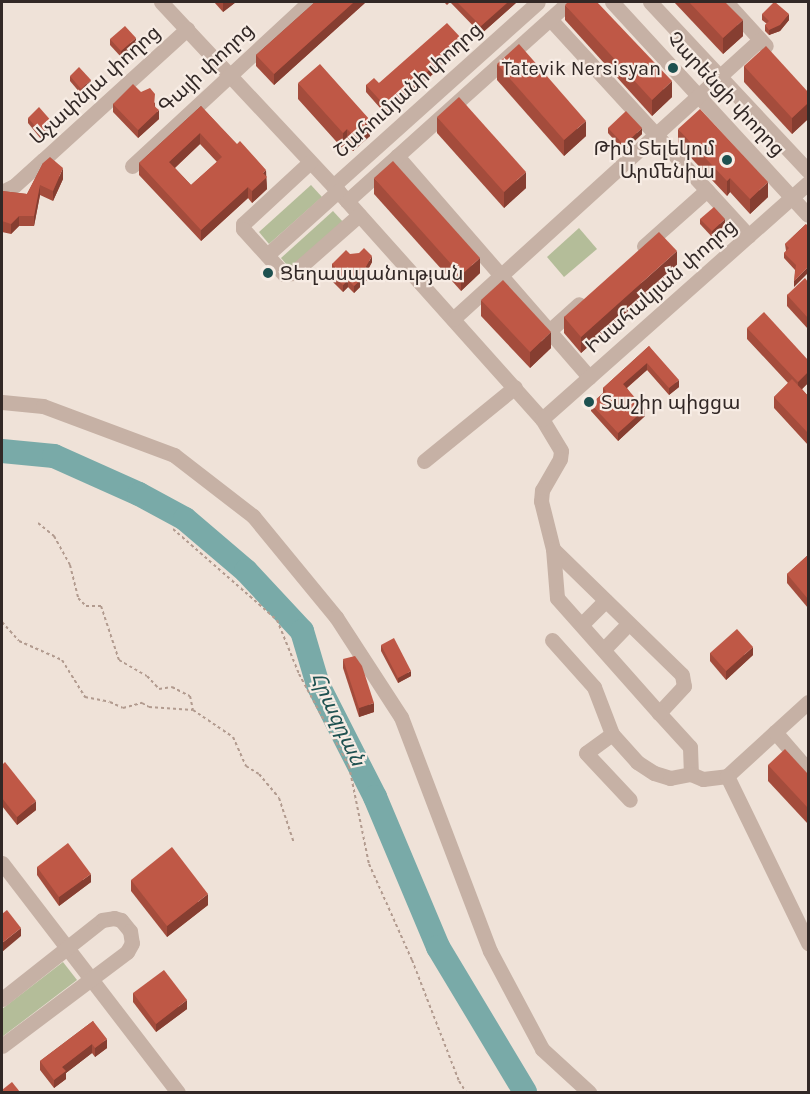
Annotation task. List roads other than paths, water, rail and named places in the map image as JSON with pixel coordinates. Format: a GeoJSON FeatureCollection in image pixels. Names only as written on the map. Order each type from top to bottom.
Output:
{"type":"FeatureCollection","features":[{"type":"Feature","properties":{"kind":"street"},"geometry":{"type":"LineString","coordinates":[[161,2],[339,193],[542,419],[561,451],[560,459],[542,490],[541,501],[553,549],[557,598],[690,747],[691,774]]}},
{"type":"Feature","properties":{"kind":"street","name":"Գայի փողոց"},"geometry":{"type":"LineString","coordinates":[[132,166],[309,2]]}},
{"type":"Feature","properties":{"kind":"street","name":"Շահումյանի փողոց"},"geometry":{"type":"LineString","coordinates":[[339,193],[538,2]]}},
{"type":"Feature","properties":{"kind":"street"},"geometry":{"type":"LineString","coordinates":[[267,255],[339,193],[397,156],[569,2]]}},
{"type":"Feature","properties":{"kind":"street","name":"Չարենցի փողոց"},"geometry":{"type":"LineString","coordinates":[[612,2],[808,215]]}},
{"type":"Feature","properties":{"kind":"street","name":"Չարենցի փողոց"},"geometry":{"type":"LineString","coordinates":[[650,2],[808,171]]}},
{"type":"Feature","properties":{"kind":"street"},"geometry":{"type":"LineString","coordinates":[[726,2],[776,58]]}},
{"type":"Feature","properties":{"kind":"street"},"geometry":{"type":"LineString","coordinates":[[550,19],[749,236]]}},
{"type":"Feature","properties":{"kind":"street","name":"Աչափնյա փողոց"},"geometry":{"type":"LineString","coordinates":[[2,192],[14,186],[187,29]]}},
{"type":"Feature","properties":{"kind":"street"},"geometry":{"type":"LineString","coordinates":[[453,319],[700,97],[760,40]]}},
{"type":"Feature","properties":{"kind":"street"},"geometry":{"type":"LineString","coordinates":[[397,156],[589,377]]}},
{"type":"Feature","properties":{"kind":"street"},"geometry":{"type":"LineString","coordinates":[[310,162],[243,224],[243,229],[267,255],[288,275],[359,215]]}},
{"type":"Feature","properties":{"kind":"street","name":"Իսահակյան փողոց"},"geometry":{"type":"LineString","coordinates":[[542,419],[808,183]]}},
{"type":"Feature","properties":{"kind":"street"},"geometry":{"type":"LineString","coordinates":[[637,253],[707,190]]}},
{"type":"Feature","properties":{"kind":"street"},"geometry":{"type":"LineString","coordinates":[[549,331],[593,292]]}},
{"type":"Feature","properties":{"kind":"street"},"geometry":{"type":"LineString","coordinates":[[424,461],[515,387]]}},
{"type":"Feature","properties":{"kind":"street"},"geometry":{"type":"LineString","coordinates":[[2,402],[43,406],[174,455],[253,516],[336,617],[401,717],[490,951],[542,1048],[589,1092]]}},
{"type":"Feature","properties":{"kind":"street"},"geometry":{"type":"LineString","coordinates":[[553,549],[684,680],[684,686],[658,712]]}},
{"type":"Feature","properties":{"kind":"street"},"geometry":{"type":"LineString","coordinates":[[582,624],[605,601]]}},
{"type":"Feature","properties":{"kind":"street"},"geometry":{"type":"LineString","coordinates":[[604,649],[628,624]]}},
{"type":"Feature","properties":{"kind":"street"},"geometry":{"type":"LineString","coordinates":[[552,640],[594,687],[612,735],[637,762],[654,773],[670,778],[691,774],[703,779],[727,776],[808,702]]}},
{"type":"Feature","properties":{"kind":"street"},"geometry":{"type":"LineString","coordinates":[[775,732],[808,770]]}},
{"type":"Feature","properties":{"kind":"street"},"geometry":{"type":"LineString","coordinates":[[612,735],[586,753],[630,800]]}},
{"type":"Feature","properties":{"kind":"street"},"geometry":{"type":"LineString","coordinates":[[727,776],[807,936]]}},
{"type":"Feature","properties":{"kind":"street"},"geometry":{"type":"LineString","coordinates":[[2,863],[178,1092]]}},
{"type":"Feature","properties":{"kind":"street"},"geometry":{"type":"LineString","coordinates":[[2,999],[102,920],[114,918],[126,925],[132,938],[130,948],[2,1046]]}},
{"type":"Feature","properties":{"kind":"waterway","name":"Հրազդան"},"geometry":{"type":"LineString","coordinates":[[2,451],[54,456],[139,494],[185,519],[246,571],[302,631],[318,685],[375,797],[438,947],[525,1092]]}},
{"type":"Feature","properties":{"kind":"place","name":"Tatevik Nersisyan"},"geometry":{"type":"Point","coordinates":[673,68]}},
{"type":"Feature","properties":{"kind":"place","name":"Թիմ Տելեկոմ Արմենիա"},"geometry":{"type":"Point","coordinates":[727,160]}},
{"type":"Feature","properties":{"kind":"place","name":"Ցեղասպանության"},"geometry":{"type":"Point","coordinates":[268,273]}},
{"type":"Feature","properties":{"kind":"place","name":"Տաշիր պիցցա"},"geometry":{"type":"Point","coordinates":[589,402]}}]}
